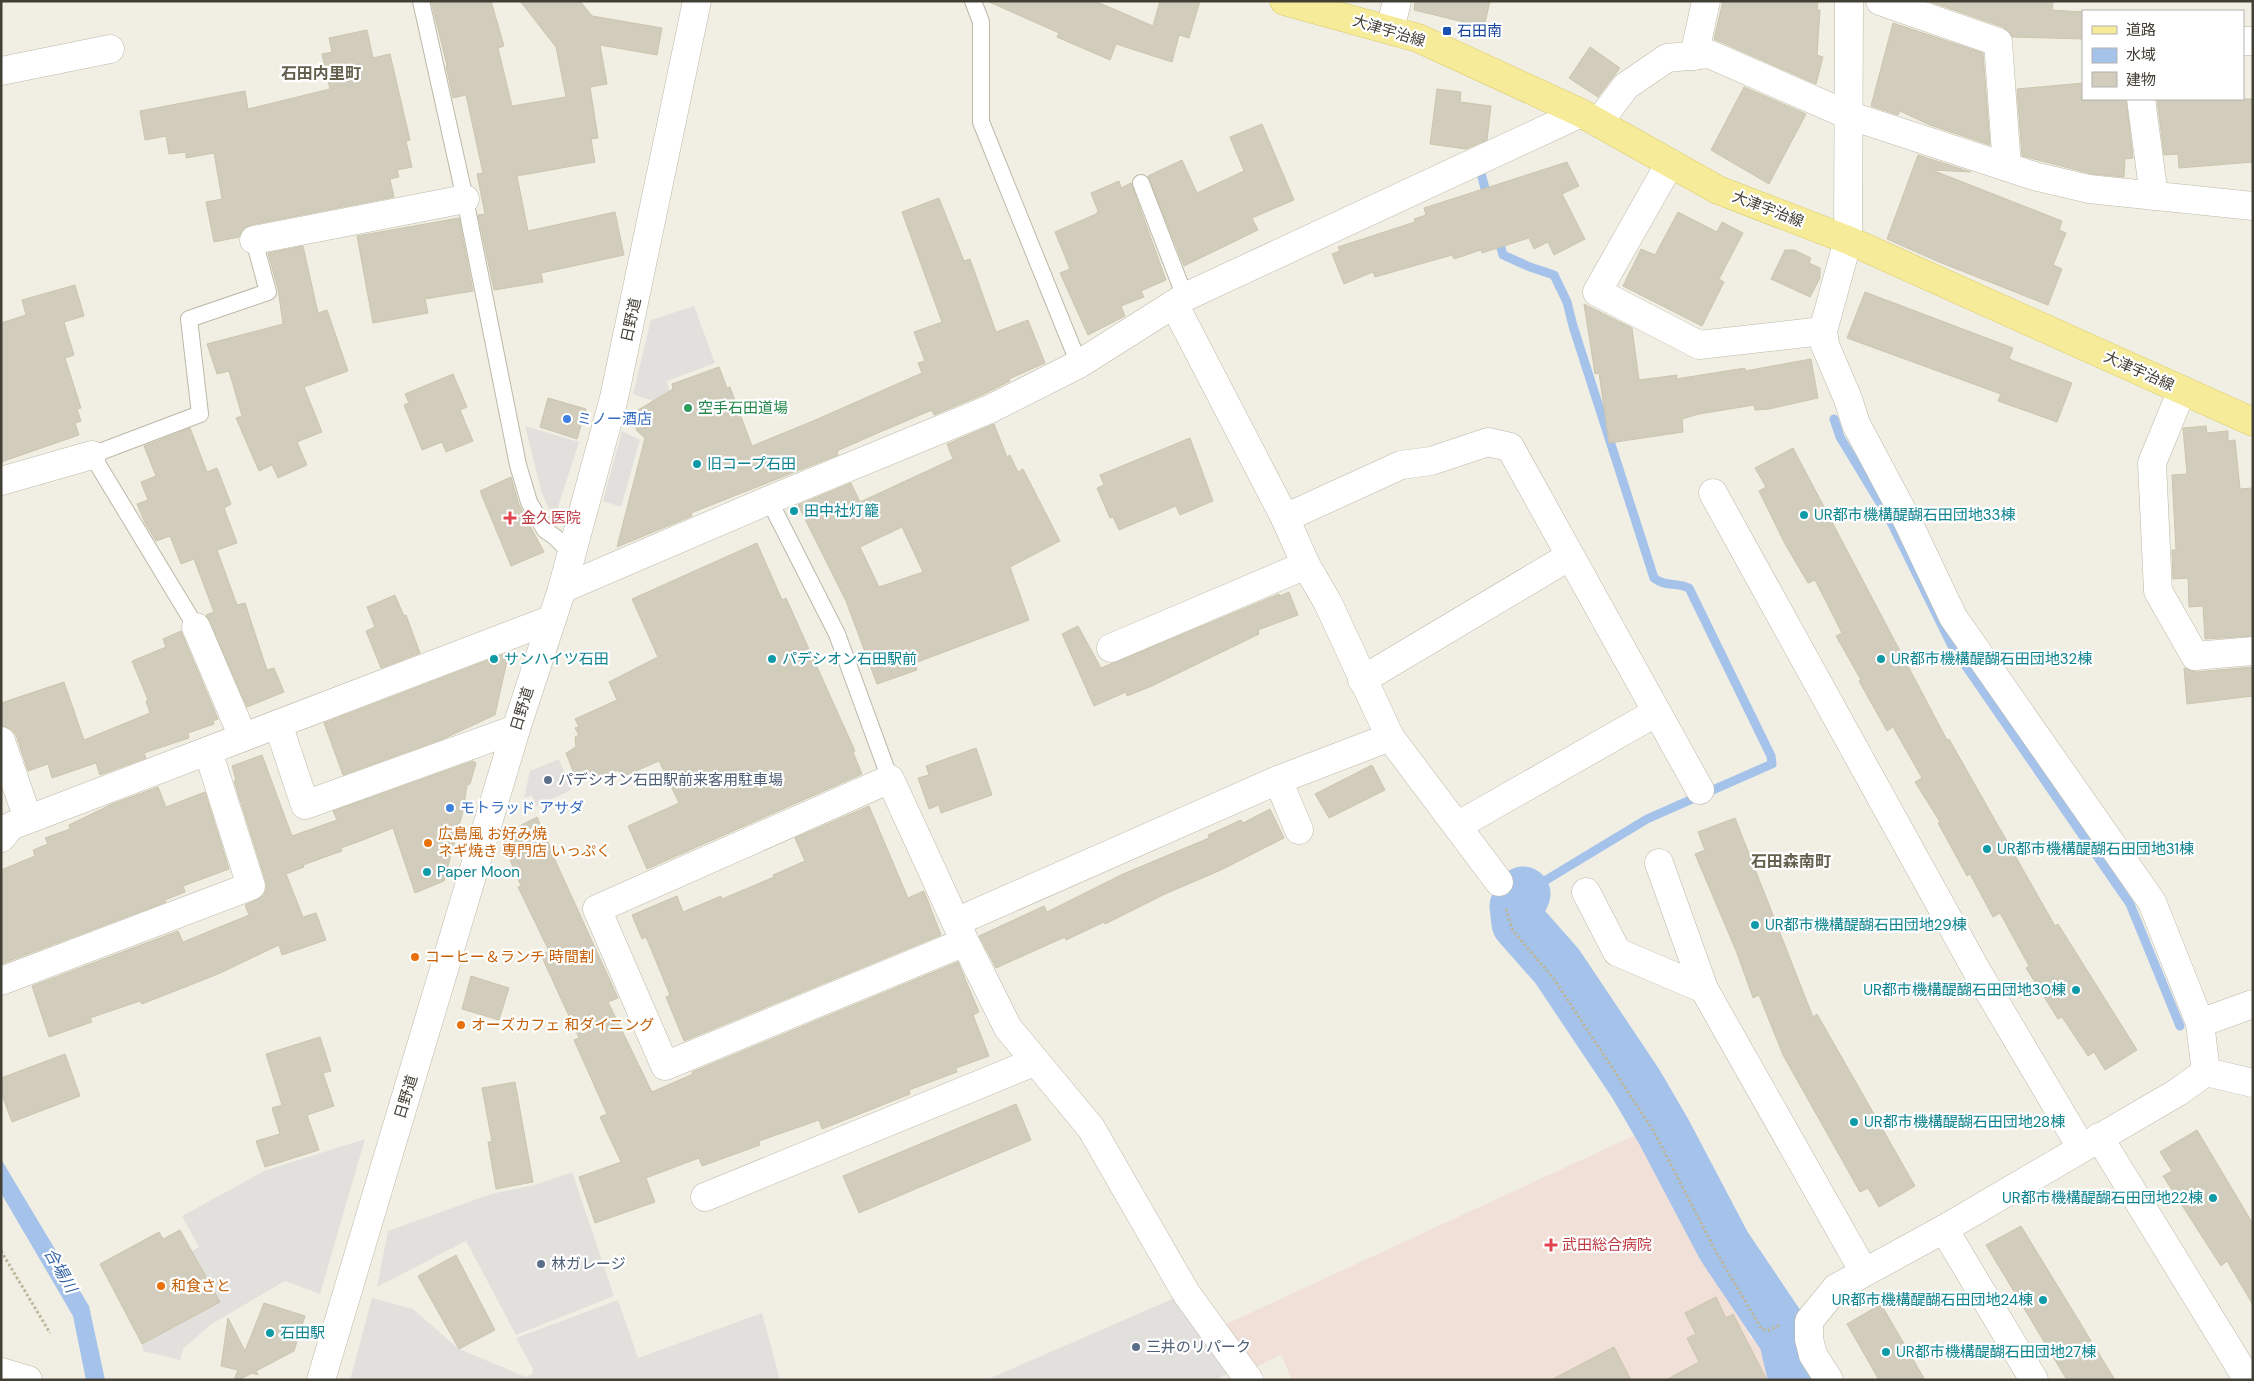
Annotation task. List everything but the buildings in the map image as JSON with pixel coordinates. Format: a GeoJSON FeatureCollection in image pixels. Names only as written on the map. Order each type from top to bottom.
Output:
{"type":"FeatureCollection","features":[{"type":"Feature","properties":{"kind":"main road","name":"大津宇治線"},"geometry":{"type":"LineString","coordinates":[[1284,1],[1418,38],[1589,118],[1718,190],[1848,240],[2253,422]]}},
{"type":"Feature","properties":{"kind":"street","name":"日野道"},"geometry":{"type":"LineString","coordinates":[[321,1380],[516,729],[550,620],[562,589],[614,398],[697,1]]}},
{"type":"Feature","properties":{"kind":"street"},"geometry":{"type":"LineString","coordinates":[[1390,30],[1397,1]]}},
{"type":"Feature","properties":{"kind":"street"},"geometry":{"type":"LineString","coordinates":[[1694,56],[1706,1]]}},
{"type":"Feature","properties":{"kind":"street"},"geometry":{"type":"LineString","coordinates":[[1849,1],[1848,240],[1823,331],[1825,345],[1848,399],[1856,424],[1906,518],[1953,617],[2152,902],[2200,1023],[2206,1072]]}},
{"type":"Feature","properties":{"kind":"street"},"geometry":{"type":"LineString","coordinates":[[1880,1],[1998,42],[2007,167]]}},
{"type":"Feature","properties":{"kind":"street"},"geometry":{"type":"LineString","coordinates":[[1,71],[110,49]]}},
{"type":"Feature","properties":{"kind":"street"},"geometry":{"type":"LineString","coordinates":[[562,589],[768,500],[990,409],[1079,364],[1180,301],[1589,118],[1626,86],[1667,58],[1709,54],[1848,115],[2034,176],[2089,189],[2253,206]]}},
{"type":"Feature","properties":{"kind":"street"},"geometry":{"type":"LineString","coordinates":[[2141,100],[2154,196]]}},
{"type":"Feature","properties":{"kind":"street"},"geometry":{"type":"LineString","coordinates":[[1670,163],[1597,292],[1699,345],[1823,331]]}},
{"type":"Feature","properties":{"kind":"street"},"geometry":{"type":"LineString","coordinates":[[254,240],[465,199]]}},
{"type":"Feature","properties":{"kind":"street"},"geometry":{"type":"LineString","coordinates":[[1180,301],[1306,565],[1328,603],[1390,738],[1499,882]]}},
{"type":"Feature","properties":{"kind":"street"},"geometry":{"type":"LineString","coordinates":[[2182,390],[2152,463],[2158,591],[2195,656],[2253,651]]}},
{"type":"Feature","properties":{"kind":"street"},"geometry":{"type":"LineString","coordinates":[[1285,518],[1401,465],[1431,461],[1488,442],[1510,447],[1700,790]]}},
{"type":"Feature","properties":{"kind":"street"},"geometry":{"type":"LineString","coordinates":[[1,480],[92,456]]}},
{"type":"Feature","properties":{"kind":"street"},"geometry":{"type":"LineString","coordinates":[[1713,493],[1978,973],[2248,1380]]}},
{"type":"Feature","properties":{"kind":"street"},"geometry":{"type":"LineString","coordinates":[[1362,680],[1570,556]]}},
{"type":"Feature","properties":{"kind":"street"},"geometry":{"type":"LineString","coordinates":[[1111,648],[1306,565]]}},
{"type":"Feature","properties":{"kind":"street"},"geometry":{"type":"LineString","coordinates":[[1,838],[11,826],[550,620]]}},
{"type":"Feature","properties":{"kind":"street"},"geometry":{"type":"LineString","coordinates":[[196,627],[243,737]]}},
{"type":"Feature","properties":{"kind":"street"},"geometry":{"type":"LineString","coordinates":[[1457,826],[1657,712]]}},
{"type":"Feature","properties":{"kind":"street"},"geometry":{"type":"LineString","coordinates":[[278,724],[305,805],[516,729]]}},
{"type":"Feature","properties":{"kind":"street"},"geometry":{"type":"LineString","coordinates":[[1249,1380],[1186,1293],[1091,1128],[1034,1062],[1008,1028],[961,932],[890,779],[598,909],[665,1066],[961,932],[1278,780],[1390,738]]}},
{"type":"Feature","properties":{"kind":"street"},"geometry":{"type":"LineString","coordinates":[[1,741],[28,820]]}},
{"type":"Feature","properties":{"kind":"street"},"geometry":{"type":"LineString","coordinates":[[1,981],[252,886],[208,751]]}},
{"type":"Feature","properties":{"kind":"street"},"geometry":{"type":"LineString","coordinates":[[1278,780],[1299,830]]}},
{"type":"Feature","properties":{"kind":"street"},"geometry":{"type":"LineString","coordinates":[[1659,863],[1704,989],[1864,1272]]}},
{"type":"Feature","properties":{"kind":"street"},"geometry":{"type":"LineString","coordinates":[[1586,892],[1617,952],[1704,989]]}},
{"type":"Feature","properties":{"kind":"street"},"geometry":{"type":"LineString","coordinates":[[2200,1023],[2253,1004]]}},
{"type":"Feature","properties":{"kind":"street"},"geometry":{"type":"LineString","coordinates":[[705,1197],[1034,1062]]}},
{"type":"Feature","properties":{"kind":"street"},"geometry":{"type":"LineString","coordinates":[[1829,1380],[1814,1355],[1809,1339],[1809,1321],[1836,1288],[1944,1229],[2178,1092],[2206,1072],[2253,1083]]}},
{"type":"Feature","properties":{"kind":"street"},"geometry":{"type":"LineString","coordinates":[[1944,1229],[2034,1380]]}},
{"type":"Feature","properties":{"kind":"street"},"geometry":{"type":"LineString","coordinates":[[1,1372],[28,1380]]}},
{"type":"Feature","properties":{"kind":"lane"},"geometry":{"type":"LineString","coordinates":[[421,1],[465,199],[518,465],[529,502],[545,530],[571,553]]}},
{"type":"Feature","properties":{"kind":"lane"},"geometry":{"type":"LineString","coordinates":[[973,1],[981,22],[981,122],[1079,364]]}},
{"type":"Feature","properties":{"kind":"lane"},"geometry":{"type":"LineString","coordinates":[[1141,183],[1180,301]]}},
{"type":"Feature","properties":{"kind":"lane"},"geometry":{"type":"LineString","coordinates":[[196,627],[92,456],[200,414],[189,319],[268,292],[254,240]]}},
{"type":"Feature","properties":{"kind":"lane"},"geometry":{"type":"LineString","coordinates":[[768,500],[837,634],[890,779]]}},
{"type":"Feature","properties":{"kind":"path"},"geometry":{"type":"LineString","coordinates":[[1499,882],[1499,893],[1513,931],[1554,979],[1653,1130],[1716,1250],[1761,1328],[1767,1331],[1772,1330]]}},
{"type":"Feature","properties":{"kind":"path"},"geometry":{"type":"LineString","coordinates":[[1,1251],[50,1333]]}},
{"type":"Feature","properties":{"kind":"shaded area"},"geometry":{"type":"Polygon","coordinates":[[[694,306],[715,363],[667,381],[670,394],[653,401],[633,394],[651,320],[694,306]]]}},
{"type":"Feature","properties":{"kind":"shaded area"},"geometry":{"type":"Polygon","coordinates":[[[525,426],[579,442],[555,516],[547,505],[541,490],[525,426]]]}},
{"type":"Feature","properties":{"kind":"shaded area"},"geometry":{"type":"Polygon","coordinates":[[[622,431],[640,440],[621,507],[603,501],[622,431]]]}},
{"type":"Feature","properties":{"kind":"shaded area","name":"パデシオン石田駅前来客用駐車場"},"geometry":{"type":"Polygon","coordinates":[[[559,759],[571,790],[536,806],[532,795],[524,798],[530,771],[559,759]]]}},
{"type":"Feature","properties":{"kind":"shaded area","name":"武田総合病院"},"geometry":{"type":"Polygon","coordinates":[[[1646,1130],[1687,1214],[1725,1276],[1751,1339],[1761,1334],[1780,1364],[1782,1380],[1292,1380],[1281,1354],[1253,1369],[1222,1326],[1646,1130]]]}},
{"type":"Feature","properties":{"kind":"shaded area"},"geometry":{"type":"Polygon","coordinates":[[[365,1139],[320,1294],[285,1281],[210,1325],[183,1349],[180,1360],[143,1351],[142,1344],[219,1302],[192,1251],[199,1247],[182,1216],[264,1171],[365,1139]]]}},
{"type":"Feature","properties":{"kind":"shaded area","name":"林ガレージ"},"geometry":{"type":"Polygon","coordinates":[[[572,1172],[614,1296],[516,1335],[466,1241],[377,1287],[388,1231],[491,1194],[535,1185],[572,1172]]]}},
{"type":"Feature","properties":{"kind":"shaded area","name":"三井のリパーク"},"geometry":{"type":"Polygon","coordinates":[[[1179,1296],[1230,1373],[1215,1380],[986,1380],[1179,1296]]]}},
{"type":"Feature","properties":{"kind":"shaded area"},"geometry":{"type":"Polygon","coordinates":[[[372,1298],[413,1309],[459,1349],[526,1377],[532,1374],[533,1369],[516,1338],[618,1300],[638,1358],[762,1313],[780,1380],[350,1380],[372,1298]]]}},
{"type":"Feature","properties":{"kind":"water","name":"合場川"},"geometry":{"type":"Polygon","coordinates":[[[1,1159],[89,1306],[105,1380],[86,1380],[73,1316],[1,1193],[1,1159]]]}},
{"type":"Feature","properties":{"kind":"waterway"},"geometry":{"type":"LineString","coordinates":[[1481,173],[1488,200]]}},
{"type":"Feature","properties":{"kind":"waterway"},"geometry":{"type":"LineString","coordinates":[[1498,237],[1503,255],[1554,275],[1567,302],[1654,578],[1662,583],[1689,588],[1771,756],[1772,764],[1647,819],[1523,894]]}},
{"type":"Feature","properties":{"kind":"waterway"},"geometry":{"type":"LineString","coordinates":[[1834,419],[1840,437],[1888,516],[1952,646],[2130,904],[2180,1026]]}},
{"type":"Feature","properties":{"kind":"waterway"},"geometry":{"type":"LineString","coordinates":[[1523,894],[1517,906],[1519,923],[1557,966],[1636,1084],[1664,1132],[1724,1246],[1786,1338],[1796,1380]]}},
{"type":"Feature","properties":{"kind":"place","name":"石田南"},"geometry":{"type":"Point","coordinates":[1447,31]}},
{"type":"Feature","properties":{"kind":"place","name":"空手石田道場"},"geometry":{"type":"Point","coordinates":[688,408]}},
{"type":"Feature","properties":{"kind":"place","name":"ミノー酒店"},"geometry":{"type":"Point","coordinates":[567,419]}},
{"type":"Feature","properties":{"kind":"place","name":"旧コープ石田"},"geometry":{"type":"Point","coordinates":[697,464]}},
{"type":"Feature","properties":{"kind":"place","name":"田中社灯籠"},"geometry":{"type":"Point","coordinates":[794,511]}},
{"type":"Feature","properties":{"kind":"place","name":"UR都市機構醍醐石田団地33棟"},"geometry":{"type":"Point","coordinates":[1804,515]}},
{"type":"Feature","properties":{"kind":"place","name":"金久医院"},"geometry":{"type":"Point","coordinates":[510,518]}},
{"type":"Feature","properties":{"kind":"place","name":"サンハイツ石田"},"geometry":{"type":"Point","coordinates":[494,659]}},
{"type":"Feature","properties":{"kind":"place","name":"パデシオン石田駅前"},"geometry":{"type":"Point","coordinates":[772,659]}},
{"type":"Feature","properties":{"kind":"place","name":"UR都市機構醍醐石田団地32棟"},"geometry":{"type":"Point","coordinates":[1881,659]}},
{"type":"Feature","properties":{"kind":"place","name":"パデシオン石田駅前来客用駐車場"},"geometry":{"type":"Point","coordinates":[548,780]}},
{"type":"Feature","properties":{"kind":"place","name":"モトラッド アサダ"},"geometry":{"type":"Point","coordinates":[450,808]}},
{"type":"Feature","properties":{"kind":"place","name":"広島風 お好み焼 ネギ焼き 専門店 いっぷく"},"geometry":{"type":"Point","coordinates":[428,843]}},
{"type":"Feature","properties":{"kind":"place","name":"UR都市機構醍醐石田団地31棟"},"geometry":{"type":"Point","coordinates":[1987,849]}},
{"type":"Feature","properties":{"kind":"place","name":"Paper Moon"},"geometry":{"type":"Point","coordinates":[427,872]}},
{"type":"Feature","properties":{"kind":"place","name":"UR都市機構醍醐石田団地29棟"},"geometry":{"type":"Point","coordinates":[1755,925]}},
{"type":"Feature","properties":{"kind":"place","name":"コーヒー＆ランチ 時間割"},"geometry":{"type":"Point","coordinates":[415,957]}},
{"type":"Feature","properties":{"kind":"place","name":"UR都市機構醍醐石田団地30棟"},"geometry":{"type":"Point","coordinates":[2076,990]}},
{"type":"Feature","properties":{"kind":"place","name":"オーズカフェ 和ダイニング"},"geometry":{"type":"Point","coordinates":[461,1025]}},
{"type":"Feature","properties":{"kind":"place","name":"UR都市機構醍醐石田団地28棟"},"geometry":{"type":"Point","coordinates":[1854,1122]}},
{"type":"Feature","properties":{"kind":"place","name":"UR都市機構醍醐石田団地22棟"},"geometry":{"type":"Point","coordinates":[2213,1198]}},
{"type":"Feature","properties":{"kind":"place","name":"武田総合病院"},"geometry":{"type":"Point","coordinates":[1551,1245]}},
{"type":"Feature","properties":{"kind":"place","name":"林ガレージ"},"geometry":{"type":"Point","coordinates":[541,1264]}},
{"type":"Feature","properties":{"kind":"place","name":"和食さと"},"geometry":{"type":"Point","coordinates":[161,1286]}},
{"type":"Feature","properties":{"kind":"place","name":"UR都市機構醍醐石田団地24棟"},"geometry":{"type":"Point","coordinates":[2043,1300]}},
{"type":"Feature","properties":{"kind":"place","name":"石田駅"},"geometry":{"type":"Point","coordinates":[270,1333]}},
{"type":"Feature","properties":{"kind":"place","name":"三井のリパーク"},"geometry":{"type":"Point","coordinates":[1136,1347]}},
{"type":"Feature","properties":{"kind":"place","name":"UR都市機構醍醐石田団地27棟"},"geometry":{"type":"Point","coordinates":[1886,1352]}},
{"type":"Feature","properties":{"kind":"district","name":"石田内里町"},"geometry":{"type":"Point","coordinates":[321,73]}},
{"type":"Feature","properties":{"kind":"district","name":"石田森南町"},"geometry":{"type":"Point","coordinates":[1791,861]}}]}
